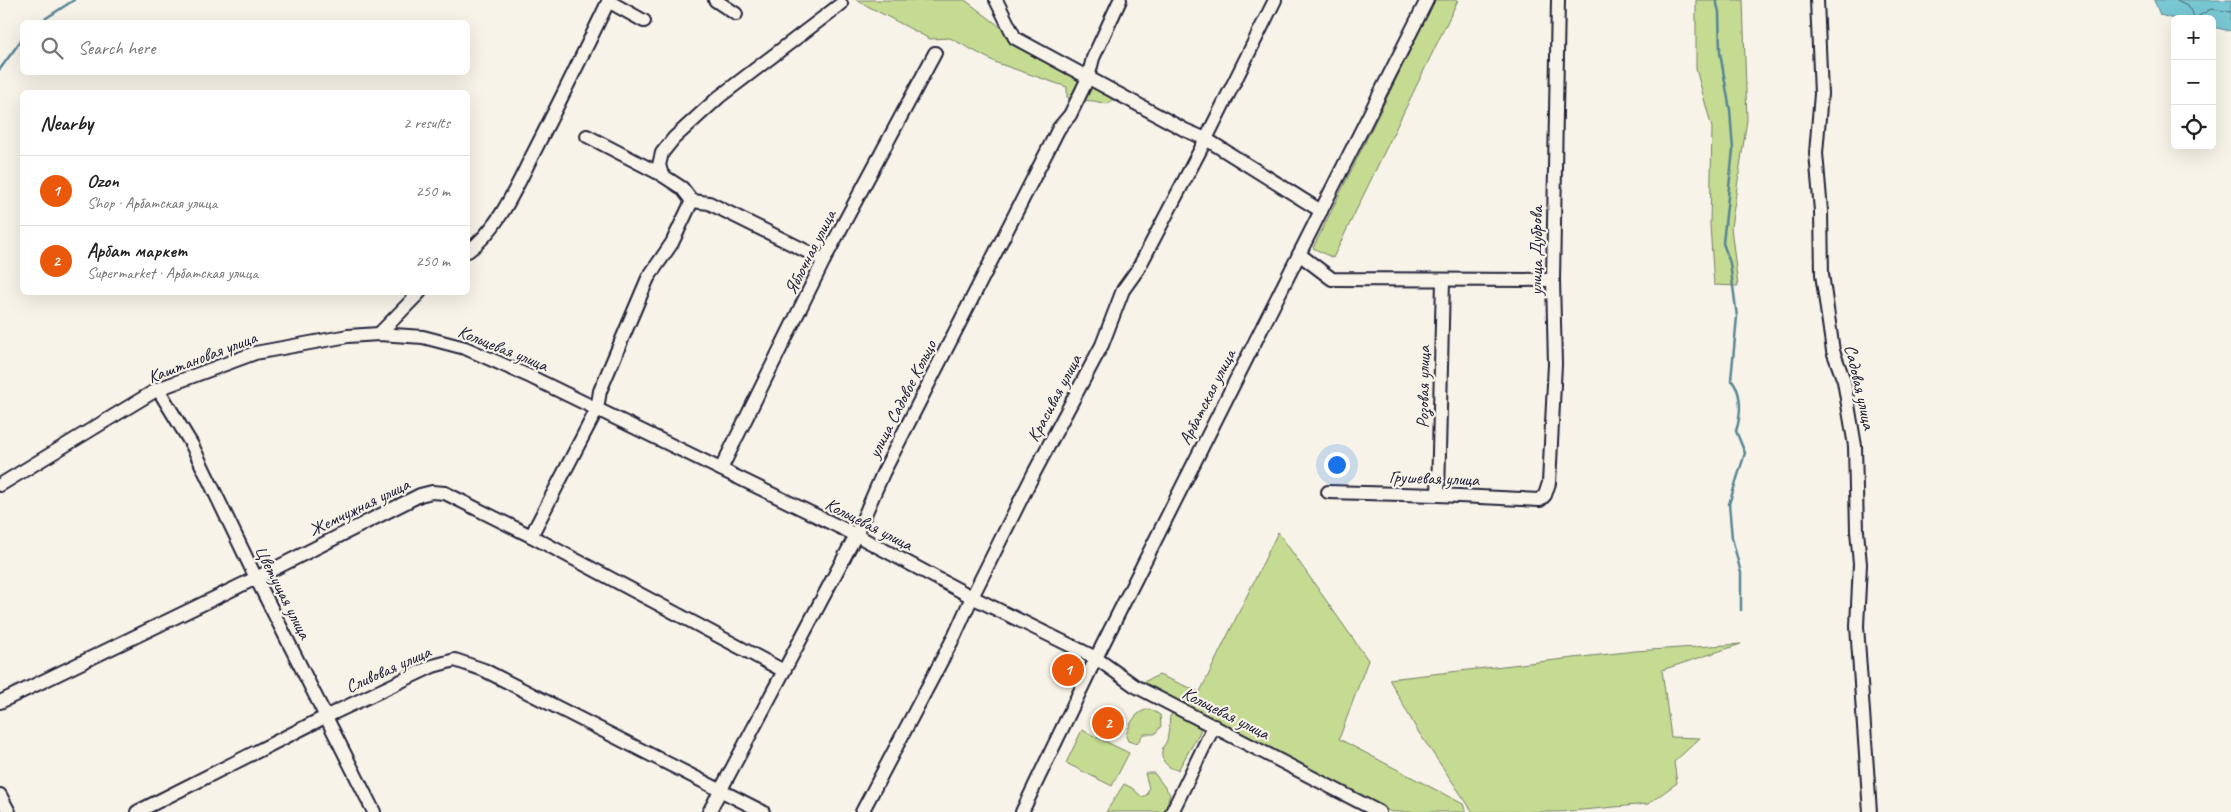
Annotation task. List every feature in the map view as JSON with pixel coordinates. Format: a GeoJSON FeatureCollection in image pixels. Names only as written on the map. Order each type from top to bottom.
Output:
{"type":"FeatureCollection","features":[{"type":"Feature","properties":{"kind":"street"},"geometry":{"type":"LineString","coordinates":[[470,249],[487,232],[505,207],[554,114],[608,0],[644,21]]}},
{"type":"Feature","properties":{"kind":"street"},"geometry":{"type":"LineString","coordinates":[[715,0],[736,14]]}},
{"type":"Feature","properties":{"kind":"street"},"geometry":{"type":"LineString","coordinates":[[996,0],[1014,38],[1206,139],[1297,194],[1321,211]]}},
{"type":"Feature","properties":{"kind":"street","name":"улица Садовое Кольцо"},"geometry":{"type":"LineString","coordinates":[[709,812],[856,535],[883,473],[1060,128],[1070,115],[1088,78],[1093,58],[1120,0]]}},
{"type":"Feature","properties":{"kind":"street","name":"Красивая улица"},"geometry":{"type":"LineString","coordinates":[[862,812],[955,635],[1034,473],[1102,346],[1123,290],[1138,269],[1206,139],[1275,0]]}},
{"type":"Feature","properties":{"kind":"street","name":"Арбатская улица"},"geometry":{"type":"LineString","coordinates":[[1022,812],[1096,658],[1428,0]]}},
{"type":"Feature","properties":{"kind":"street","name":"улица Дуброва"},"geometry":{"type":"LineString","coordinates":[[1540,500],[1545,495],[1548,483],[1555,364],[1553,280],[1558,0]]}},
{"type":"Feature","properties":{"kind":"street","name":"Садовая улица"},"geometry":{"type":"LineString","coordinates":[[1817,0],[1821,94],[1816,153],[1821,211],[1822,274],[1832,350],[1844,381],[1855,446],[1857,531],[1860,564],[1857,626],[1870,812]]}},
{"type":"Feature","properties":{"kind":"street"},"geometry":{"type":"LineString","coordinates":[[662,175],[659,164],[662,153],[674,138],[719,97],[841,4]]}},
{"type":"Feature","properties":{"kind":"street","name":"Яблочная улица"},"geometry":{"type":"LineString","coordinates":[[720,469],[824,260],[935,52]]}},
{"type":"Feature","properties":{"kind":"street"},"geometry":{"type":"LineString","coordinates":[[587,136],[662,175],[682,188],[692,201],[709,203],[824,260]]}},
{"type":"Feature","properties":{"kind":"street"},"geometry":{"type":"LineString","coordinates":[[531,536],[598,409],[600,391],[648,278],[672,243],[692,201]]}},
{"type":"Feature","properties":{"kind":"street"},"geometry":{"type":"LineString","coordinates":[[1299,254],[1332,279],[1553,280]]}},
{"type":"Feature","properties":{"kind":"street","name":"Розовая улица"},"geometry":{"type":"LineString","coordinates":[[1438,495],[1443,280]]}},
{"type":"Feature","properties":{"kind":"street"},"geometry":{"type":"LineString","coordinates":[[379,334],[417,295]]}},
{"type":"Feature","properties":{"kind":"street","name":"Кольцевая улица"},"geometry":{"type":"LineString","coordinates":[[379,334],[423,337],[465,348],[598,409],[856,535],[972,597],[1096,658],[1134,686],[1379,812]]}},
{"type":"Feature","properties":{"kind":"street","name":"Каштановая улица"},"geometry":{"type":"LineString","coordinates":[[0,485],[158,390],[255,353],[348,336],[379,334]]}},
{"type":"Feature","properties":{"kind":"street","name":"Цветущая улица"},"geometry":{"type":"LineString","coordinates":[[158,390],[192,444],[256,578],[374,812]]}},
{"type":"Feature","properties":{"kind":"street","name":"Жемчужная улица"},"geometry":{"type":"LineString","coordinates":[[0,702],[256,578],[420,495],[432,492],[445,493],[531,536],[784,671]]}},
{"type":"Feature","properties":{"kind":"street","name":"Грушевая улица"},"geometry":{"type":"LineString","coordinates":[[1328,492],[1540,500]]}},
{"type":"Feature","properties":{"kind":"street","name":"Сливовая улица"},"geometry":{"type":"LineString","coordinates":[[137,812],[326,716],[433,666],[455,660],[484,670],[763,812]]}},
{"type":"Feature","properties":{"kind":"street"},"geometry":{"type":"LineString","coordinates":[[1172,812],[1214,726]]}},
{"type":"Feature","properties":{"kind":"street"},"geometry":{"type":"LineString","coordinates":[[0,795],[9,812]]}},
{"type":"Feature","properties":{"kind":"green space"},"geometry":{"type":"Polygon","coordinates":[[[856,0],[965,0],[1015,38],[1075,74],[1078,80],[1112,97],[1112,101],[1107,104],[1094,101],[1070,100],[1067,97],[1067,87],[997,63],[950,38],[930,39],[856,0]]]}},
{"type":"Feature","properties":{"kind":"green space"},"geometry":{"type":"Polygon","coordinates":[[[1435,0],[1458,0],[1333,258],[1313,248],[1435,0]]]}},
{"type":"Feature","properties":{"kind":"green space"},"geometry":{"type":"Polygon","coordinates":[[[1696,0],[1743,0],[1747,120],[1731,227],[1738,286],[1714,285],[1710,225],[1712,128],[1696,69],[1696,0]]]}},
{"type":"Feature","properties":{"kind":"green space"},"geometry":{"type":"Polygon","coordinates":[[[1278,532],[1368,660],[1339,739],[1463,804],[1466,812],[1391,812],[1141,683],[1159,675],[1200,692],[1278,532]]]}},
{"type":"Feature","properties":{"kind":"green space"},"geometry":{"type":"Polygon","coordinates":[[[1741,644],[1662,670],[1671,737],[1700,738],[1674,762],[1677,783],[1648,804],[1560,812],[1473,812],[1417,730],[1389,679],[1635,651],[1741,644]]]}},
{"type":"Feature","properties":{"kind":"green space"},"geometry":{"type":"Polygon","coordinates":[[[1150,709],[1160,715],[1161,726],[1155,734],[1143,734],[1137,744],[1128,741],[1126,736],[1134,718],[1140,712],[1150,709]]]}},
{"type":"Feature","properties":{"kind":"green space"},"geometry":{"type":"Polygon","coordinates":[[[1173,713],[1187,718],[1200,727],[1200,732],[1178,770],[1171,768],[1162,758],[1162,750],[1168,737],[1170,716],[1173,713]]]}},
{"type":"Feature","properties":{"kind":"green space"},"geometry":{"type":"Polygon","coordinates":[[[1082,730],[1129,753],[1112,786],[1066,763],[1082,730]]]}},
{"type":"Feature","properties":{"kind":"green space"},"geometry":{"type":"Polygon","coordinates":[[[1145,773],[1154,773],[1170,794],[1165,812],[1106,812],[1124,784],[1142,797],[1147,795],[1149,788],[1145,773]]]}},
{"type":"Feature","properties":{"kind":"water"},"geometry":{"type":"Polygon","coordinates":[[[2154,0],[2231,0],[2231,31],[2216,28],[2216,15],[2171,15],[2171,18],[2160,15],[2154,0]]]}},
{"type":"Feature","properties":{"kind":"waterway"},"geometry":{"type":"LineString","coordinates":[[43,20],[74,0]]}},
{"type":"Feature","properties":{"kind":"waterway"},"geometry":{"type":"LineString","coordinates":[[1716,0],[1719,12],[1720,53],[1730,110],[1733,150],[1723,243],[1730,263],[1737,317],[1731,380],[1738,391],[1740,404],[1736,431],[1745,453],[1729,504],[1732,538],[1741,573],[1741,610]]}},
{"type":"Feature","properties":{"kind":"waterway"},"geometry":{"type":"LineString","coordinates":[[0,69],[20,42]]}},
{"type":"Feature","properties":{"kind":"place","name":"Ozon"},"geometry":{"type":"Point","coordinates":[1068,670]}},
{"type":"Feature","properties":{"kind":"place","name":"Арбат маркет"},"geometry":{"type":"Point","coordinates":[1108,723]}}]}
